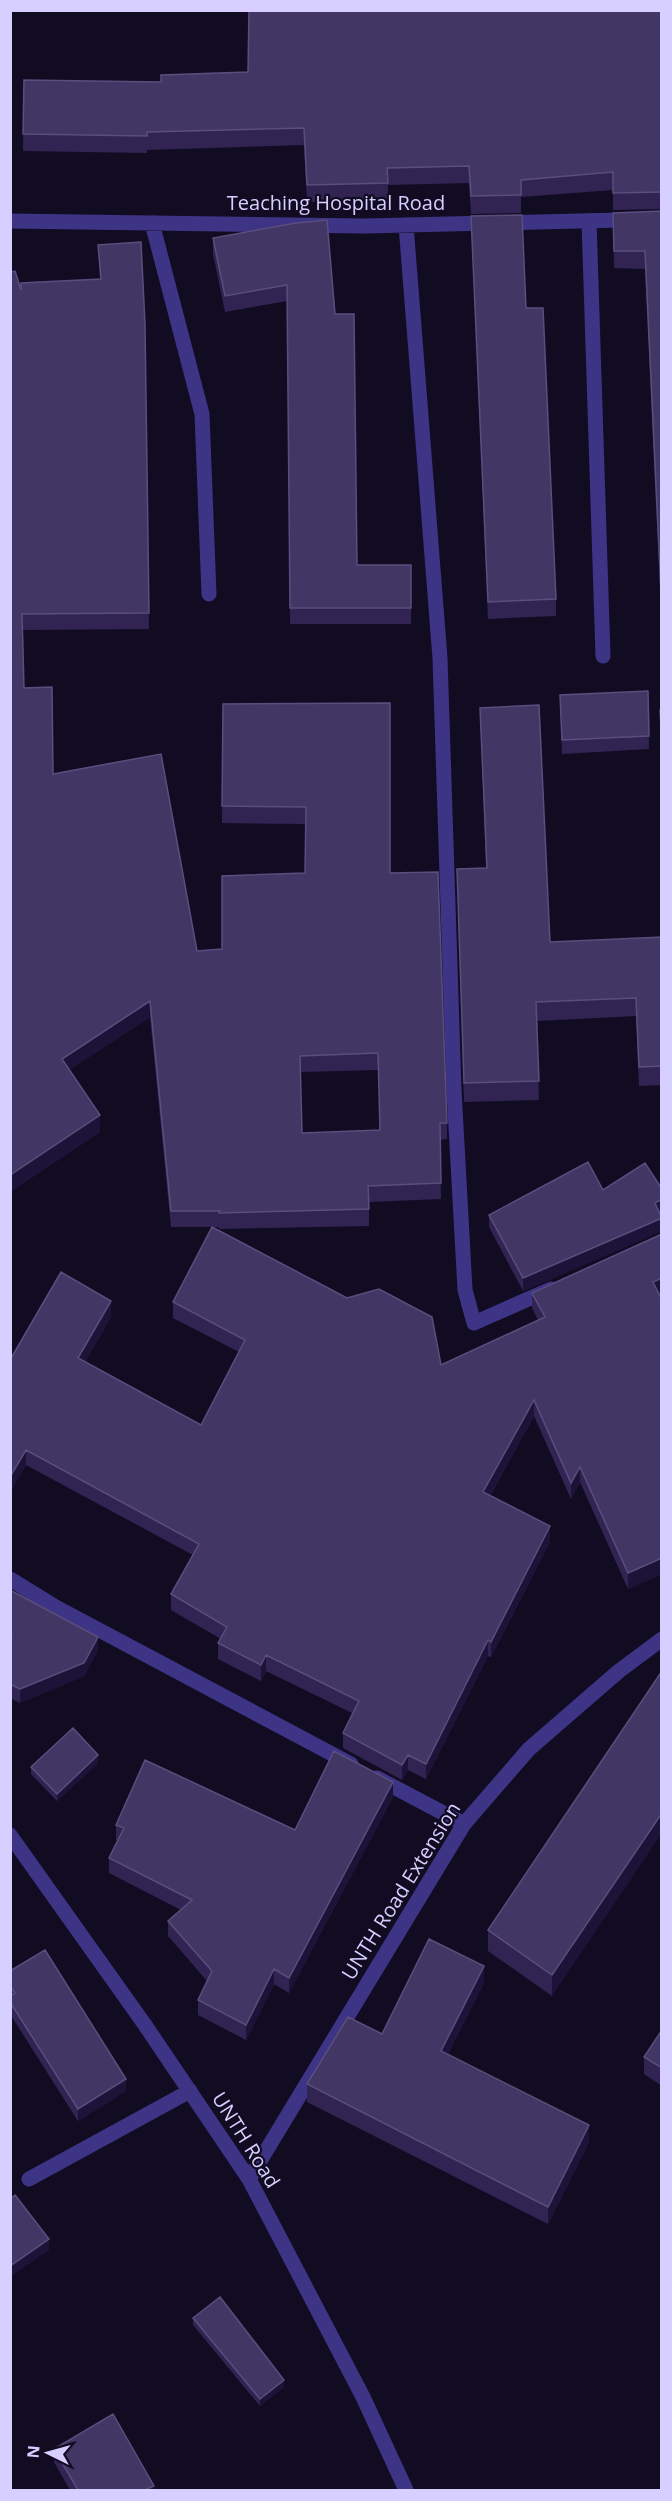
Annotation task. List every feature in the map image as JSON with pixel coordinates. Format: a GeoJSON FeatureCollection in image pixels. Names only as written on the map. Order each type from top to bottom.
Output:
{"type":"FeatureCollection","features":[{"type":"Feature","properties":{"kind":"street","name":"Teaching Hospital Road"},"geometry":{"type":"LineString","coordinates":[[10,221],[406,225],[662,219]]}},
{"type":"Feature","properties":{"kind":"street"},"geometry":{"type":"LineString","coordinates":[[589,221],[603,656]]}},
{"type":"Feature","properties":{"kind":"street"},"geometry":{"type":"LineString","coordinates":[[152,223],[202,414],[209,594]]}},
{"type":"Feature","properties":{"kind":"street"},"geometry":{"type":"LineString","coordinates":[[406,225],[440,658],[454,1090],[465,1290],[474,1323],[568,1281]]}},
{"type":"Feature","properties":{"kind":"street"},"geometry":{"type":"LineString","coordinates":[[10,1579],[65,1611],[464,1824]]}},
{"type":"Feature","properties":{"kind":"street","name":"UNTH Road Extension"},"geometry":{"type":"LineString","coordinates":[[249,2179],[464,1824],[529,1749],[619,1671],[662,1639]]}},
{"type":"Feature","properties":{"kind":"street","name":"UNTH Road"},"geometry":{"type":"LineString","coordinates":[[10,1835],[249,2179],[363,2397],[406,2490]]}},
{"type":"Feature","properties":{"kind":"street"},"geometry":{"type":"LineString","coordinates":[[29,2179],[190,2091]]}},
{"type":"Feature","properties":{"kind":"building"},"geometry":{"type":"Polygon","coordinates":[[[249,10],[662,10],[662,192],[613,193],[613,172],[521,180],[521,195],[471,196],[469,166],[387,168],[388,183],[307,185],[304,128],[147,132],[147,136],[23,134],[24,80],[161,82],[161,75],[248,72],[249,10]]]}},
{"type":"Feature","properties":{"kind":"building"},"geometry":{"type":"Polygon","coordinates":[[[662,211],[661,592],[645,251],[614,251],[613,213],[662,211]]]}},
{"type":"Feature","properties":{"kind":"building"},"geometry":{"type":"Polygon","coordinates":[[[522,215],[526,308],[543,308],[556,599],[488,602],[471,216],[522,215]]]}},
{"type":"Feature","properties":{"kind":"building"},"geometry":{"type":"Polygon","coordinates":[[[327,220],[335,314],[354,314],[357,565],[411,565],[411,608],[290,608],[287,285],[225,296],[213,238],[296,223],[327,220]]]}},
{"type":"Feature","properties":{"kind":"building"},"geometry":{"type":"Polygon","coordinates":[[[141,242],[145,324],[149,613],[22,614],[24,688],[52,687],[53,774],[161,754],[197,951],[222,949],[222,876],[305,873],[306,807],[222,806],[223,704],[390,703],[390,873],[438,872],[447,1123],[440,1123],[441,1183],[368,1186],[369,1209],[219,1213],[220,1211],[171,1211],[150,1001],[62,1059],[100,1115],[10,1175],[10,272],[15,271],[21,290],[21,283],[101,279],[98,245],[141,242]],[[378,1053],[300,1056],[302,1133],[380,1130],[378,1053]]]}},
{"type":"Feature","properties":{"kind":"building"},"geometry":{"type":"Polygon","coordinates":[[[648,691],[649,736],[562,740],[560,695],[648,691]]]}},
{"type":"Feature","properties":{"kind":"building"},"geometry":{"type":"Polygon","coordinates":[[[539,705],[550,942],[662,937],[662,1066],[639,1067],[636,998],[536,1002],[539,1081],[464,1083],[457,869],[487,868],[480,708],[539,705]]]}},
{"type":"Feature","properties":{"kind":"building"},"geometry":{"type":"Polygon","coordinates":[[[660,710],[662,710],[662,743],[660,710]]]}},
{"type":"Feature","properties":{"kind":"building"},"geometry":{"type":"Polygon","coordinates":[[[588,1162],[603,1190],[645,1163],[662,1189],[662,1199],[655,1203],[662,1218],[523,1278],[489,1215],[588,1162]]]}},
{"type":"Feature","properties":{"kind":"building"},"geometry":{"type":"Polygon","coordinates":[[[212,1227],[347,1298],[379,1289],[432,1317],[441,1365],[545,1317],[532,1293],[662,1234],[662,1278],[653,1282],[662,1300],[662,1558],[628,1573],[580,1467],[571,1483],[534,1400],[483,1492],[550,1526],[491,1642],[488,1640],[426,1764],[408,1755],[402,1765],[343,1733],[359,1701],[266,1655],[261,1665],[218,1643],[227,1627],[171,1594],[199,1544],[26,1450],[10,1477],[10,1360],[61,1272],[111,1301],[78,1358],[201,1425],[245,1340],[173,1302],[212,1227]]]}},
{"type":"Feature","properties":{"kind":"building"},"geometry":{"type":"Polygon","coordinates":[[[10,1590],[98,1637],[84,1663],[20,1689],[10,1684],[10,1640],[12,1638],[10,1637],[10,1590]]]}},
{"type":"Feature","properties":{"kind":"building"},"geometry":{"type":"Polygon","coordinates":[[[662,1671],[662,1813],[552,1975],[488,1930],[662,1671]]]}},
{"type":"Feature","properties":{"kind":"building"},"geometry":{"type":"Polygon","coordinates":[[[73,1728],[98,1755],[57,1794],[31,1767],[73,1728]]]}},
{"type":"Feature","properties":{"kind":"building"},"geometry":{"type":"Polygon","coordinates":[[[334,1751],[393,1782],[289,1978],[274,1969],[246,2025],[198,2000],[212,1971],[168,1921],[192,1900],[109,1858],[124,1828],[116,1825],[145,1760],[295,1830],[334,1751]]]}},
{"type":"Feature","properties":{"kind":"building"},"geometry":{"type":"Polygon","coordinates":[[[429,1939],[484,1966],[441,2051],[589,2125],[548,2207],[307,2084],[348,2017],[382,2034],[429,1939]]]}},
{"type":"Feature","properties":{"kind":"building"},"geometry":{"type":"Polygon","coordinates":[[[45,1950],[126,2079],[78,2109],[10,2002],[10,1996],[15,1993],[10,1986],[10,1971],[45,1950]]]}},
{"type":"Feature","properties":{"kind":"building"},"geometry":{"type":"Polygon","coordinates":[[[662,2030],[662,2068],[644,2057],[662,2030]]]}},
{"type":"Feature","properties":{"kind":"building"},"geometry":{"type":"Polygon","coordinates":[[[15,2195],[49,2239],[10,2266],[10,2199],[15,2195]]]}},
{"type":"Feature","properties":{"kind":"building"},"geometry":{"type":"Polygon","coordinates":[[[220,2297],[284,2380],[260,2399],[193,2318],[220,2297]]]}},
{"type":"Feature","properties":{"kind":"building"},"geometry":{"type":"Polygon","coordinates":[[[113,2414],[154,2486],[145,2490],[78,2490],[54,2449],[113,2414]]]}}]}
